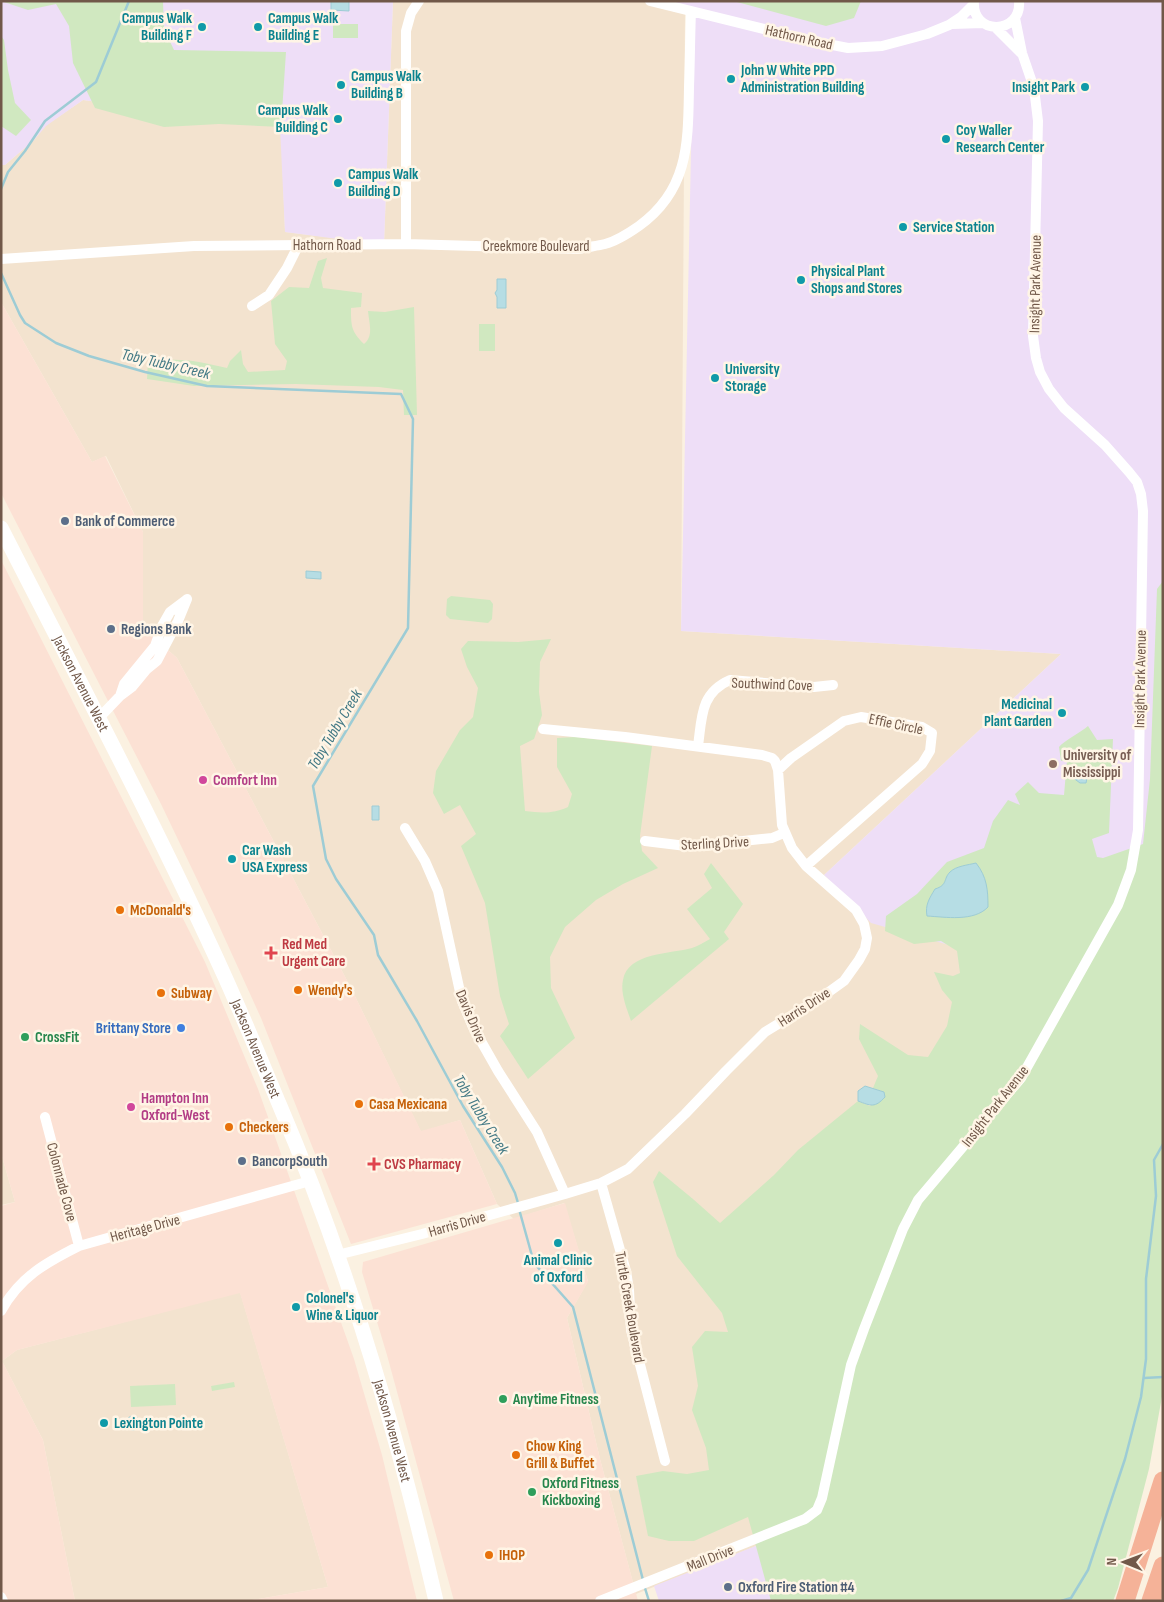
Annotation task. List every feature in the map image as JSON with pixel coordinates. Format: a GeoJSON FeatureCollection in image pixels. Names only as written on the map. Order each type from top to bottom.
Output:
{"type":"FeatureCollection","features":[{"type":"Feature","properties":{"kind":"highway"},"geometry":{"type":"LineString","coordinates":[[1125,1601],[1163,1481]]}},
{"type":"Feature","properties":{"kind":"highway"},"geometry":{"type":"LineString","coordinates":[[1151,1601],[1163,1566]]}},
{"type":"Feature","properties":{"kind":"main road","name":"Jackson Avenue West"},"geometry":{"type":"LineString","coordinates":[[1,528],[156,832],[226,978],[282,1108],[337,1255],[373,1366],[405,1473],[436,1601]]}},
{"type":"Feature","properties":{"kind":"street"},"geometry":{"type":"LineString","coordinates":[[406,244],[406,31],[410,13],[418,1]]}},
{"type":"Feature","properties":{"kind":"street","name":"Hathorn Road"},"geometry":{"type":"LineString","coordinates":[[650,1],[816,42],[848,48],[882,46],[927,34],[949,25],[961,17],[973,3]]}},
{"type":"Feature","properties":{"kind":"street"},"geometry":{"type":"LineString","coordinates":[[1019,1],[1018,12],[1015,18],[1010,23],[996,28],[1022,53]]}},
{"type":"Feature","properties":{"kind":"street","name":"Hathorn Road"},"geometry":{"type":"LineString","coordinates":[[973,3],[974,11],[982,23]]}},
{"type":"Feature","properties":{"kind":"street","name":"Creekmore Boulevard"},"geometry":{"type":"LineString","coordinates":[[406,244],[579,248],[606,244],[630,233],[648,220],[666,200],[678,178],[685,156],[689,128],[691,11]]}},
{"type":"Feature","properties":{"kind":"street","name":"Insight Park Avenue"},"geometry":{"type":"LineString","coordinates":[[817,1510],[822,1498],[834,1447],[851,1365],[903,1229],[918,1200],[1020,1078],[1118,905],[1131,870],[1138,830],[1143,511],[1141,494],[1129,472],[1055,398],[1040,372],[1036,358],[1033,336],[1038,121],[1034,88],[1022,53],[1015,18]]}},
{"type":"Feature","properties":{"kind":"street","name":"Hathorn Road"},"geometry":{"type":"LineString","coordinates":[[949,25],[970,22],[982,23],[996,28]]}},
{"type":"Feature","properties":{"kind":"street","name":"Hathorn Road"},"geometry":{"type":"LineString","coordinates":[[1,259],[194,246],[406,244]]}},
{"type":"Feature","properties":{"kind":"street"},"geometry":{"type":"LineString","coordinates":[[252,306],[269,295],[298,246]]}},
{"type":"Feature","properties":{"kind":"street"},"geometry":{"type":"LineString","coordinates":[[99,718],[157,661],[187,599],[170,612],[162,626],[155,646],[124,684],[120,696]]}},
{"type":"Feature","properties":{"kind":"street","name":"Southwind Cove"},"geometry":{"type":"LineString","coordinates":[[698,746],[704,705],[710,694],[720,684],[730,680],[814,687],[833,685]]}},
{"type":"Feature","properties":{"kind":"street","name":"Effie Circle"},"geometry":{"type":"LineString","coordinates":[[778,770],[791,758],[844,721],[862,717],[922,727],[932,733],[930,752],[922,764],[806,866]]}},
{"type":"Feature","properties":{"kind":"street"},"geometry":{"type":"LineString","coordinates":[[543,729],[625,737],[768,756],[775,761],[778,770]]}},
{"type":"Feature","properties":{"kind":"street","name":"Harris Drive"},"geometry":{"type":"LineString","coordinates":[[337,1255],[422,1234],[565,1194],[601,1183],[628,1170],[765,1032],[819,999],[844,981],[865,949],[867,938],[862,917],[806,866],[792,848],[784,833],[778,770]]}},
{"type":"Feature","properties":{"kind":"street","name":"Davis Drive"},"geometry":{"type":"LineString","coordinates":[[405,828],[425,861],[438,891],[462,1001],[473,1028],[498,1072],[537,1132],[565,1194]]}},
{"type":"Feature","properties":{"kind":"street","name":"Sterling Drive"},"geometry":{"type":"LineString","coordinates":[[645,841],[686,846],[704,846],[772,838],[784,833]]}},
{"type":"Feature","properties":{"kind":"street","name":"Colonnade Cove"},"geometry":{"type":"LineString","coordinates":[[45,1117],[79,1246]]}},
{"type":"Feature","properties":{"kind":"street","name":"Heritage Drive"},"geometry":{"type":"LineString","coordinates":[[1,1311],[23,1280],[49,1261],[79,1246],[310,1181]]}},
{"type":"Feature","properties":{"kind":"street","name":"Turtle Creek Boulevard"},"geometry":{"type":"LineString","coordinates":[[601,1183],[626,1271],[631,1330],[666,1461]]}},
{"type":"Feature","properties":{"kind":"street","name":"Mall Drive"},"geometry":{"type":"LineString","coordinates":[[600,1601],[805,1520],[817,1510]]}},
{"type":"Feature","properties":{"kind":"street"},"geometry":{"type":"LineString","coordinates":[[1,1597],[3,1601]]}},
{"type":"Feature","properties":{"kind":"shaded area"},"geometry":{"type":"Polygon","coordinates":[[[1,1],[393,1],[384,245],[285,232],[280,127],[83,100],[46,126],[34,140],[5,165],[1,165],[1,1]]]}},
{"type":"Feature","properties":{"kind":"shaded area"},"geometry":{"type":"Polygon","coordinates":[[[393,1],[658,1],[685,10],[681,631],[1061,654],[824,875],[1067,978],[799,1529],[636,1594],[600,1459],[567,1318],[588,1281],[564,1203],[514,1219],[497,1204],[460,1120],[421,1132],[352,990],[177,658],[143,628],[143,532],[106,456],[92,462],[1,302],[1,165],[5,165],[34,140],[45,126],[83,100],[281,127],[285,232],[384,244],[393,1]]]}},
{"type":"Feature","properties":{"kind":"shaded area","name":"University of Mississippi"},"geometry":{"type":"Polygon","coordinates":[[[671,1],[1163,1],[1163,1286],[1088,1601],[659,1601],[654,1586],[799,1529],[1066,978],[871,923],[824,875],[1061,654],[681,631],[694,8],[671,1]]]}},
{"type":"Feature","properties":{"kind":"shaded area"},"geometry":{"type":"Polygon","coordinates":[[[1,302],[92,462],[105,456],[143,532],[143,628],[177,658],[352,990],[421,1131],[460,1120],[497,1204],[351,1244],[261,1018],[215,917],[161,804],[1,493],[1,302]]]}},
{"type":"Feature","properties":{"kind":"shaded area"},"geometry":{"type":"Polygon","coordinates":[[[1,560],[205,962],[258,1089],[354,1359],[382,1455],[417,1601],[246,1601],[328,1587],[240,1293],[17,1350],[2,1361],[43,1440],[75,1601],[1,1601],[1,1206],[15,1202],[1,1153],[1,560]]]}},
{"type":"Feature","properties":{"kind":"shaded area"},"geometry":{"type":"Polygon","coordinates":[[[1,1153],[15,1202],[1,1205],[1,1153]]]}},
{"type":"Feature","properties":{"kind":"shaded area"},"geometry":{"type":"Polygon","coordinates":[[[565,1203],[588,1282],[567,1318],[600,1459],[638,1601],[454,1601],[387,1355],[362,1272],[363,1262],[565,1203]]]}},
{"type":"Feature","properties":{"kind":"shaded area"},"geometry":{"type":"Polygon","coordinates":[[[240,1292],[328,1587],[246,1601],[75,1601],[43,1440],[2,1361],[17,1350],[240,1292]]]}},
{"type":"Feature","properties":{"kind":"green space"},"geometry":{"type":"Polygon","coordinates":[[[1,1],[163,1],[164,29],[174,50],[286,52],[281,127],[219,124],[164,127],[95,108],[73,63],[69,26],[56,4],[28,10],[1,1]]]}},
{"type":"Feature","properties":{"kind":"green space"},"geometry":{"type":"Polygon","coordinates":[[[733,1],[861,1],[854,18],[826,26],[733,1]]]}},
{"type":"Feature","properties":{"kind":"green space"},"geometry":{"type":"Polygon","coordinates":[[[333,24],[358,24],[358,38],[333,38],[333,24]]]}},
{"type":"Feature","properties":{"kind":"green space"},"geometry":{"type":"Polygon","coordinates":[[[1,36],[4,40],[15,103],[31,120],[16,136],[1,126],[1,36]]]}},
{"type":"Feature","properties":{"kind":"green space"},"geometry":{"type":"Polygon","coordinates":[[[327,258],[321,278],[323,288],[362,293],[361,307],[351,308],[351,319],[354,332],[364,344],[370,333],[368,311],[385,312],[414,307],[417,415],[404,415],[403,390],[379,387],[296,384],[194,386],[147,379],[148,362],[188,361],[227,368],[230,361],[241,350],[243,364],[248,372],[285,370],[287,361],[275,344],[271,301],[289,287],[309,288],[318,261],[327,258]]]}},
{"type":"Feature","properties":{"kind":"green space"},"geometry":{"type":"Polygon","coordinates":[[[479,324],[495,324],[495,351],[479,351],[479,324]]]}},
{"type":"Feature","properties":{"kind":"green space"},"geometry":{"type":"Polygon","coordinates":[[[1163,581],[1163,1391],[1149,1469],[1118,1588],[1113,1601],[771,1601],[748,1517],[694,1541],[669,1541],[648,1536],[636,1476],[663,1471],[687,1474],[709,1470],[706,1448],[692,1410],[698,1386],[692,1347],[705,1331],[728,1332],[722,1313],[677,1256],[653,1182],[659,1171],[720,1223],[774,1175],[798,1150],[858,1101],[870,1106],[884,1092],[873,1088],[878,1076],[859,1039],[860,1024],[908,1055],[928,1057],[947,1026],[952,1002],[942,990],[934,972],[953,976],[960,973],[957,951],[941,941],[914,944],[885,931],[886,916],[917,894],[947,862],[984,848],[993,821],[1008,800],[1020,805],[1015,794],[1028,782],[1039,793],[1064,795],[1067,760],[1061,761],[1059,747],[1088,726],[1097,740],[1113,739],[1109,833],[1092,839],[1097,857],[1103,858],[1143,844],[1150,779],[1157,589],[1163,581]]]}},
{"type":"Feature","properties":{"kind":"green space"},"geometry":{"type":"Polygon","coordinates":[[[451,596],[490,600],[493,604],[492,619],[488,623],[450,619],[446,615],[447,599],[451,596]]]}},
{"type":"Feature","properties":{"kind":"green space"},"geometry":{"type":"Polygon","coordinates":[[[551,639],[540,662],[539,692],[542,715],[534,739],[520,746],[525,811],[547,812],[568,807],[572,794],[557,767],[557,738],[576,737],[652,746],[640,836],[642,851],[658,868],[623,884],[596,900],[565,927],[550,957],[551,988],[575,1038],[528,1079],[500,1036],[509,1024],[500,996],[485,903],[461,846],[476,834],[460,805],[444,814],[433,793],[436,771],[460,730],[473,717],[478,688],[467,667],[461,649],[468,641],[518,642],[551,639]]]}},
{"type":"Feature","properties":{"kind":"green space"},"geometry":{"type":"Polygon","coordinates":[[[711,863],[743,904],[724,932],[729,939],[631,1021],[624,1001],[622,985],[627,971],[633,964],[641,959],[652,956],[692,948],[710,939],[687,909],[712,888],[704,874],[711,863]]]}},
{"type":"Feature","properties":{"kind":"green space"},"geometry":{"type":"Polygon","coordinates":[[[234,1382],[235,1387],[212,1391],[211,1386],[234,1382]]]}},
{"type":"Feature","properties":{"kind":"green space"},"geometry":{"type":"Polygon","coordinates":[[[175,1384],[176,1405],[131,1407],[130,1386],[175,1384]]]}},
{"type":"Feature","properties":{"kind":"water"},"geometry":{"type":"Polygon","coordinates":[[[331,1],[349,1],[349,11],[331,10],[331,1]]]}},
{"type":"Feature","properties":{"kind":"water"},"geometry":{"type":"Polygon","coordinates":[[[497,279],[506,279],[506,308],[497,308],[495,293],[497,290],[497,279]]]}},
{"type":"Feature","properties":{"kind":"water"},"geometry":{"type":"Polygon","coordinates":[[[306,571],[321,572],[321,579],[306,578],[306,571]]]}},
{"type":"Feature","properties":{"kind":"water"},"geometry":{"type":"Polygon","coordinates":[[[1079,771],[1087,778],[1086,783],[1080,783],[1072,777],[1074,772],[1079,771]]]}},
{"type":"Feature","properties":{"kind":"water"},"geometry":{"type":"Polygon","coordinates":[[[372,806],[379,806],[379,820],[372,820],[372,806]]]}},
{"type":"Feature","properties":{"kind":"water"},"geometry":{"type":"Polygon","coordinates":[[[976,863],[983,873],[986,884],[988,907],[982,912],[967,917],[927,916],[927,905],[931,896],[935,889],[944,884],[950,872],[959,867],[976,863]]]}},
{"type":"Feature","properties":{"kind":"water"},"geometry":{"type":"Polygon","coordinates":[[[865,1086],[884,1092],[885,1097],[873,1105],[858,1101],[858,1091],[865,1086]]]}},
{"type":"Feature","properties":{"kind":"water"},"geometry":{"type":"Polygon","coordinates":[[[133,1416],[138,1418],[140,1423],[138,1428],[133,1430],[128,1428],[126,1423],[128,1418],[133,1416]]]}},
{"type":"Feature","properties":{"kind":"waterway","name":"Toby Tubby Creek"},"geometry":{"type":"LineString","coordinates":[[1,189],[8,172],[45,121],[96,82],[129,1]]}},
{"type":"Feature","properties":{"kind":"waterway","name":"Toby Tubby Creek"},"geometry":{"type":"LineString","coordinates":[[1,273],[25,323],[56,343],[89,356],[145,372],[207,386],[401,394],[413,419],[408,628],[313,786],[326,859],[336,879],[374,935],[378,955],[417,1021],[463,1106],[502,1167],[518,1203]]}},
{"type":"Feature","properties":{"kind":"waterway"},"geometry":{"type":"LineString","coordinates":[[1061,1601],[1071,1598],[1088,1570],[1125,1459],[1141,1397],[1146,1359],[1146,1279],[1156,1196],[1154,1160],[1163,1144]]}},
{"type":"Feature","properties":{"kind":"waterway","name":"Toby Tubby Creek"},"geometry":{"type":"LineString","coordinates":[[519,1209],[534,1263],[573,1307],[643,1580]]}},
{"type":"Feature","properties":{"kind":"waterway"},"geometry":{"type":"LineString","coordinates":[[1144,1378],[1163,1377]]}},
{"type":"Feature","properties":{"kind":"waterway","name":"Toby Tubby Creek"},"geometry":{"type":"LineString","coordinates":[[644,1585],[649,1601]]}},
{"type":"Feature","properties":{"kind":"place","name":"Campus Walk Building F"},"geometry":{"type":"Point","coordinates":[202,27]}},
{"type":"Feature","properties":{"kind":"place","name":"Campus Walk Building E"},"geometry":{"type":"Point","coordinates":[258,27]}},
{"type":"Feature","properties":{"kind":"place","name":"John W White PPD Administration Building"},"geometry":{"type":"Point","coordinates":[731,79]}},
{"type":"Feature","properties":{"kind":"place","name":"Campus Walk Building B"},"geometry":{"type":"Point","coordinates":[341,85]}},
{"type":"Feature","properties":{"kind":"place","name":"Insight Park"},"geometry":{"type":"Point","coordinates":[1085,87]}},
{"type":"Feature","properties":{"kind":"place","name":"Campus Walk Building C"},"geometry":{"type":"Point","coordinates":[338,119]}},
{"type":"Feature","properties":{"kind":"place","name":"Coy Waller Research Center"},"geometry":{"type":"Point","coordinates":[946,139]}},
{"type":"Feature","properties":{"kind":"place","name":"Campus Walk Building D"},"geometry":{"type":"Point","coordinates":[338,183]}},
{"type":"Feature","properties":{"kind":"place","name":"Service Station"},"geometry":{"type":"Point","coordinates":[903,227]}},
{"type":"Feature","properties":{"kind":"place","name":"Physical Plant Shops and Stores"},"geometry":{"type":"Point","coordinates":[801,280]}},
{"type":"Feature","properties":{"kind":"place","name":"University Storage"},"geometry":{"type":"Point","coordinates":[715,378]}},
{"type":"Feature","properties":{"kind":"place","name":"Bank of Commerce"},"geometry":{"type":"Point","coordinates":[65,521]}},
{"type":"Feature","properties":{"kind":"place","name":"Regions Bank"},"geometry":{"type":"Point","coordinates":[111,629]}},
{"type":"Feature","properties":{"kind":"place","name":"Medicinal Plant Garden"},"geometry":{"type":"Point","coordinates":[1062,713]}},
{"type":"Feature","properties":{"kind":"place","name":"University of Mississippi"},"geometry":{"type":"Point","coordinates":[1053,764]}},
{"type":"Feature","properties":{"kind":"place","name":"Comfort Inn"},"geometry":{"type":"Point","coordinates":[203,780]}},
{"type":"Feature","properties":{"kind":"place","name":"Car Wash USA Express"},"geometry":{"type":"Point","coordinates":[232,859]}},
{"type":"Feature","properties":{"kind":"place","name":"McDonald's"},"geometry":{"type":"Point","coordinates":[120,910]}},
{"type":"Feature","properties":{"kind":"place","name":"Red Med Urgent Care"},"geometry":{"type":"Point","coordinates":[271,953]}},
{"type":"Feature","properties":{"kind":"place","name":"Wendy's"},"geometry":{"type":"Point","coordinates":[298,990]}},
{"type":"Feature","properties":{"kind":"place","name":"Subway"},"geometry":{"type":"Point","coordinates":[161,993]}},
{"type":"Feature","properties":{"kind":"place","name":"Brittany Store"},"geometry":{"type":"Point","coordinates":[181,1028]}},
{"type":"Feature","properties":{"kind":"place","name":"CrossFit"},"geometry":{"type":"Point","coordinates":[25,1037]}},
{"type":"Feature","properties":{"kind":"place","name":"Casa Mexicana"},"geometry":{"type":"Point","coordinates":[359,1104]}},
{"type":"Feature","properties":{"kind":"place","name":"Hampton Inn Oxford-West"},"geometry":{"type":"Point","coordinates":[131,1107]}},
{"type":"Feature","properties":{"kind":"place","name":"Checkers"},"geometry":{"type":"Point","coordinates":[229,1127]}},
{"type":"Feature","properties":{"kind":"place","name":"BancorpSouth"},"geometry":{"type":"Point","coordinates":[242,1161]}},
{"type":"Feature","properties":{"kind":"place","name":"CVS Pharmacy"},"geometry":{"type":"Point","coordinates":[374,1164]}},
{"type":"Feature","properties":{"kind":"place","name":"Animal Clinic of Oxford"},"geometry":{"type":"Point","coordinates":[558,1243]}},
{"type":"Feature","properties":{"kind":"place","name":"Colonel's Wine & Liquor"},"geometry":{"type":"Point","coordinates":[296,1307]}},
{"type":"Feature","properties":{"kind":"place","name":"Anytime Fitness"},"geometry":{"type":"Point","coordinates":[503,1399]}},
{"type":"Feature","properties":{"kind":"place","name":"Lexington Pointe"},"geometry":{"type":"Point","coordinates":[104,1423]}},
{"type":"Feature","properties":{"kind":"place","name":"Chow King Grill & Buffet"},"geometry":{"type":"Point","coordinates":[516,1455]}},
{"type":"Feature","properties":{"kind":"place","name":"Oxford Fitness Kickboxing"},"geometry":{"type":"Point","coordinates":[532,1492]}},
{"type":"Feature","properties":{"kind":"place","name":"IHOP"},"geometry":{"type":"Point","coordinates":[489,1555]}},
{"type":"Feature","properties":{"kind":"place","name":"Oxford Fire Station #4"},"geometry":{"type":"Point","coordinates":[728,1587]}}]}
